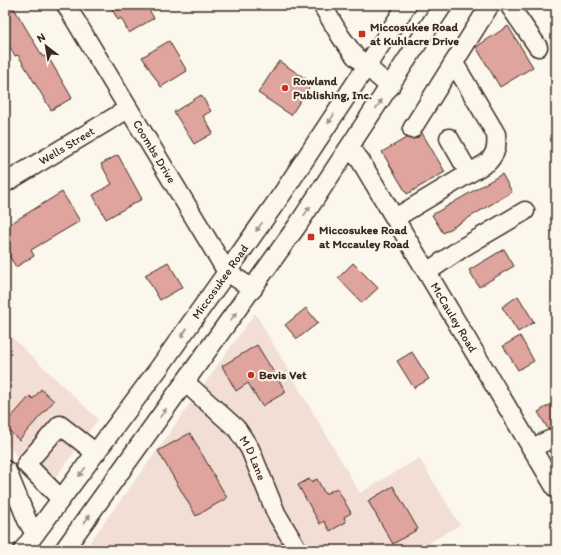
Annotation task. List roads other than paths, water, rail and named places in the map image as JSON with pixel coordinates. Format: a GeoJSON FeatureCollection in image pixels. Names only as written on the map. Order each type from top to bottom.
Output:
{"type":"FeatureCollection","features":[{"type":"Feature","properties":{"kind":"street","name":"Coombs Drive"},"geometry":{"type":"LineString","coordinates":[[66,5],[227,272],[253,289]]}},
{"type":"Feature","properties":{"kind":"street"},"geometry":{"type":"LineString","coordinates":[[322,5],[341,37],[355,56],[390,87]]}},
{"type":"Feature","properties":{"kind":"street","name":"Miccosukee Road"},"geometry":{"type":"LineString","coordinates":[[23,550],[96,453],[282,194],[407,5]]}},
{"type":"Feature","properties":{"kind":"street"},"geometry":{"type":"LineString","coordinates":[[64,550],[253,289],[350,148],[443,5]]}},
{"type":"Feature","properties":{"kind":"street"},"geometry":{"type":"LineString","coordinates":[[412,129],[490,5]]}},
{"type":"Feature","properties":{"kind":"street"},"geometry":{"type":"LineString","coordinates":[[509,5],[538,47]]}},
{"type":"Feature","properties":{"kind":"street"},"geometry":{"type":"LineString","coordinates":[[395,218],[488,162],[498,147],[496,134],[454,63]]}},
{"type":"Feature","properties":{"kind":"street","name":"Wells Street"},"geometry":{"type":"LineString","coordinates":[[5,183],[128,109]]}},
{"type":"Feature","properties":{"kind":"street"},"geometry":{"type":"LineString","coordinates":[[449,138],[469,173]]}},
{"type":"Feature","properties":{"kind":"street","name":"McCauley Road"},"geometry":{"type":"LineString","coordinates":[[350,148],[360,160],[556,489]]}},
{"type":"Feature","properties":{"kind":"street"},"geometry":{"type":"LineString","coordinates":[[427,272],[462,248],[525,211]]}},
{"type":"Feature","properties":{"kind":"street","name":"M D Lane"},"geometry":{"type":"LineString","coordinates":[[186,383],[237,429],[250,449],[276,513],[298,550]]}},
{"type":"Feature","properties":{"kind":"street"},"geometry":{"type":"LineString","coordinates":[[61,499],[26,464],[60,425],[96,453]]}},
{"type":"Feature","properties":{"kind":"street"},"geometry":{"type":"LineString","coordinates":[[532,448],[556,437]]}},
{"type":"Feature","properties":{"kind":"street"},"geometry":{"type":"LineString","coordinates":[[5,470],[7,471],[27,520],[35,534]]}},
{"type":"Feature","properties":{"kind":"place","name":"Miccosukee Road at Kuhlacre Drive"},"geometry":{"type":"Point","coordinates":[362,34]}},
{"type":"Feature","properties":{"kind":"place","name":"Rowland Publishing, Inc."},"geometry":{"type":"Point","coordinates":[285,88]}},
{"type":"Feature","properties":{"kind":"place","name":"Miccosukee Road at Mccauley Road"},"geometry":{"type":"Point","coordinates":[311,237]}},
{"type":"Feature","properties":{"kind":"place","name":"Bevis Vet"},"geometry":{"type":"Point","coordinates":[251,375]}}]}
